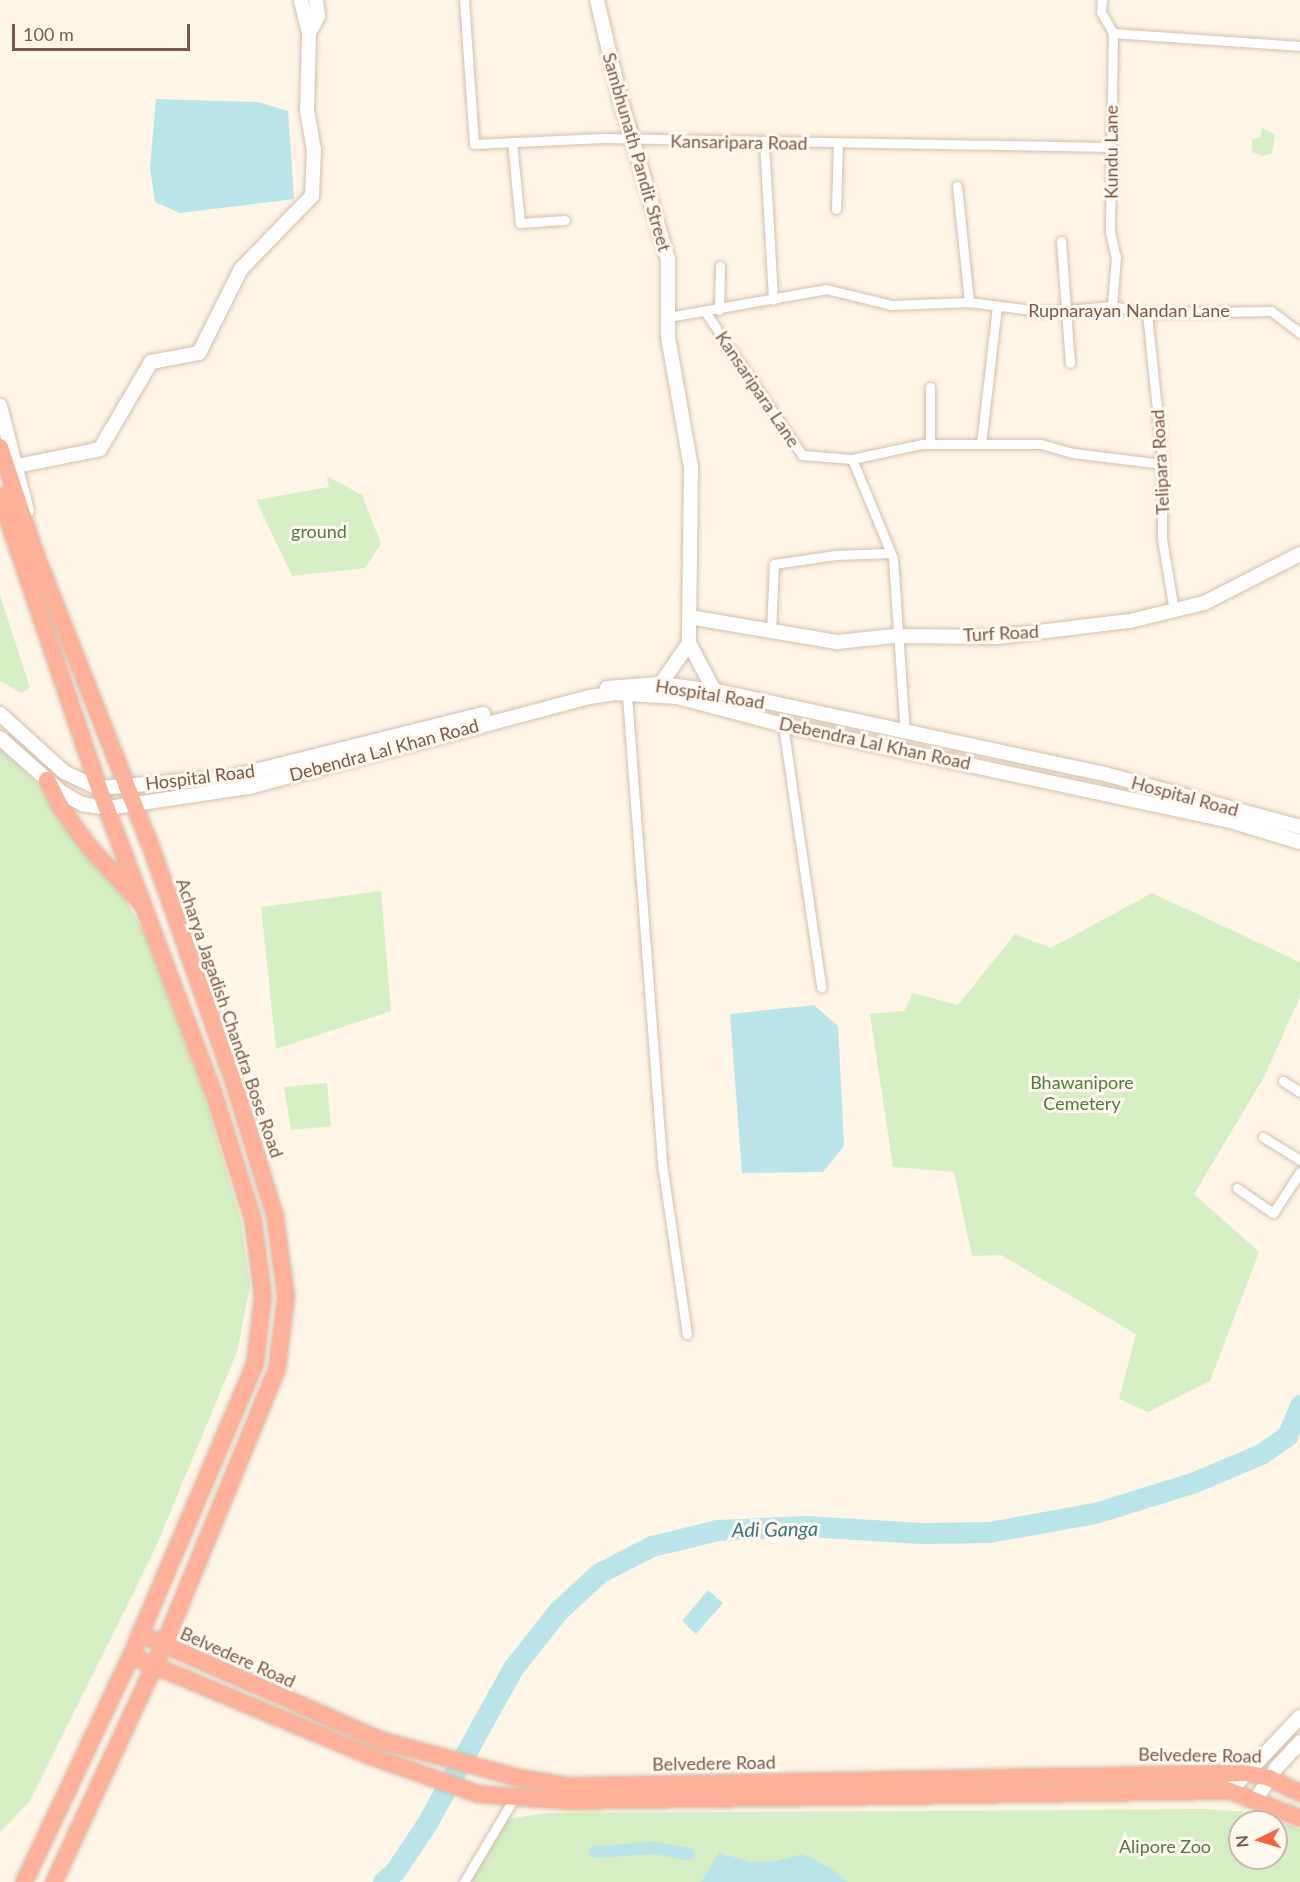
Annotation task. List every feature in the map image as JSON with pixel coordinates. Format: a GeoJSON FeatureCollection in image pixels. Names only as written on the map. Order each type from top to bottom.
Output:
{"type":"FeatureCollection","features":[{"type":"Feature","properties":{"kind":"highway","name":"Acharya Jagadish Chandra Bose Road"},"geometry":{"type":"LineString","coordinates":[[0,447],[12,467],[35,553],[133,802],[235,1086],[275,1216],[286,1296],[277,1369],[164,1645],[54,1882]]}},
{"type":"Feature","properties":{"kind":"highway"},"geometry":{"type":"LineString","coordinates":[[0,496],[99,788],[214,1094],[253,1220],[263,1296],[255,1364],[131,1656],[24,1882]]}},
{"type":"Feature","properties":{"kind":"highway"},"geometry":{"type":"LineString","coordinates":[[47,780],[60,806],[90,848],[144,907]]}},
{"type":"Feature","properties":{"kind":"highway"},"geometry":{"type":"LineString","coordinates":[[214,1094],[235,1086]]}},
{"type":"Feature","properties":{"kind":"highway","name":"Belvedere Road"},"geometry":{"type":"LineString","coordinates":[[140,1634],[380,1740],[494,1768],[519,1778],[569,1786],[1246,1773],[1269,1778]]}},
{"type":"Feature","properties":{"kind":"highway","name":"Belvedere Road"},"geometry":{"type":"LineString","coordinates":[[131,1656],[400,1766],[478,1794],[568,1801],[1230,1791],[1256,1799],[1300,1818]]}},
{"type":"Feature","properties":{"kind":"highway"},"geometry":{"type":"LineString","coordinates":[[1269,1778],[1300,1793]]}},
{"type":"Feature","properties":{"kind":"main road"},"geometry":{"type":"LineString","coordinates":[[0,406],[12,467],[100,449],[151,363],[199,353],[241,269],[312,196],[314,150],[307,112],[309,33],[301,0]]}},
{"type":"Feature","properties":{"kind":"main road"},"geometry":{"type":"LineString","coordinates":[[309,33],[318,16],[316,0]]}},
{"type":"Feature","properties":{"kind":"main road","name":"Sambhunath Pandit Street"},"geometry":{"type":"LineString","coordinates":[[597,0],[668,260],[668,317],[675,391],[691,468],[689,643]]}},
{"type":"Feature","properties":{"kind":"main road","name":"Turf Road"},"geometry":{"type":"LineString","coordinates":[[689,617],[837,642],[897,636],[997,637],[1130,621],[1204,603],[1300,554]]}},
{"type":"Feature","properties":{"kind":"main road"},"geometry":{"type":"LineString","coordinates":[[653,696],[689,643],[717,691],[715,706]]}},
{"type":"Feature","properties":{"kind":"main road","name":"Hospital Road"},"geometry":{"type":"LineString","coordinates":[[0,714],[64,772],[99,788],[231,777],[428,725],[589,689],[660,684],[717,691],[1105,774],[1300,827]]}},
{"type":"Feature","properties":{"kind":"main road","name":"Debendra Lal Khan Road"},"geometry":{"type":"LineString","coordinates":[[133,802],[249,787],[590,697],[614,693],[627,696],[677,697],[783,725],[1227,820],[1300,842]]}},
{"type":"Feature","properties":{"kind":"main road","name":"Hospital Road"},"geometry":{"type":"LineString","coordinates":[[0,738],[47,780],[82,804],[108,808],[133,802]]}},
{"type":"Feature","properties":{"kind":"main road"},"geometry":{"type":"LineString","coordinates":[[1230,1791],[1300,1717]]}},
{"type":"Feature","properties":{"kind":"main road","name":"Belvedere Road"},"geometry":{"type":"LineString","coordinates":[[1269,1778],[1300,1742]]}},
{"type":"Feature","properties":{"kind":"main road"},"geometry":{"type":"LineString","coordinates":[[1256,1799],[1269,1778]]}},
{"type":"Feature","properties":{"kind":"street","name":"Kansaripara Road"},"geometry":{"type":"LineString","coordinates":[[464,0],[474,144],[603,138],[634,141],[1027,143],[1112,147]]}},
{"type":"Feature","properties":{"kind":"street","name":"Kundu Lane"},"geometry":{"type":"LineString","coordinates":[[1102,0],[1101,12],[1113,33],[1110,232],[1116,257],[1112,306]]}},
{"type":"Feature","properties":{"kind":"street"},"geometry":{"type":"LineString","coordinates":[[1113,33],[1300,46]]}},
{"type":"Feature","properties":{"kind":"street"},"geometry":{"type":"LineString","coordinates":[[512,142],[520,223],[565,220]]}},
{"type":"Feature","properties":{"kind":"street"},"geometry":{"type":"LineString","coordinates":[[764,142],[773,300]]}},
{"type":"Feature","properties":{"kind":"street"},"geometry":{"type":"LineString","coordinates":[[836,209],[838,143]]}},
{"type":"Feature","properties":{"kind":"street"},"geometry":{"type":"LineString","coordinates":[[957,186],[969,302]]}},
{"type":"Feature","properties":{"kind":"street"},"geometry":{"type":"LineString","coordinates":[[1061,241],[1070,363]]}},
{"type":"Feature","properties":{"kind":"street"},"geometry":{"type":"LineString","coordinates":[[719,310],[720,266]]}},
{"type":"Feature","properties":{"kind":"street","name":"Rupnarayan Nandan Lane"},"geometry":{"type":"LineString","coordinates":[[668,317],[706,313],[826,289],[891,305],[969,302],[1066,310],[1112,306],[1147,313],[1271,311],[1300,333]]}},
{"type":"Feature","properties":{"kind":"street"},"geometry":{"type":"LineString","coordinates":[[981,444],[997,306]]}},
{"type":"Feature","properties":{"kind":"street","name":"Kansaripara Lane"},"geometry":{"type":"LineString","coordinates":[[706,313],[802,454],[852,459]]}},
{"type":"Feature","properties":{"kind":"street","name":"Telipara Road"},"geometry":{"type":"LineString","coordinates":[[1147,313],[1162,464],[1162,539],[1174,611]]}},
{"type":"Feature","properties":{"kind":"street"},"geometry":{"type":"LineString","coordinates":[[930,387],[930,444]]}},
{"type":"Feature","properties":{"kind":"street"},"geometry":{"type":"LineString","coordinates":[[905,732],[890,553],[852,459],[930,444],[1041,444],[1073,453],[1162,464]]}},
{"type":"Feature","properties":{"kind":"street"},"geometry":{"type":"LineString","coordinates":[[771,632],[774,564],[835,555],[890,553]]}},
{"type":"Feature","properties":{"kind":"street"},"geometry":{"type":"LineString","coordinates":[[627,696],[663,1170],[687,1334]]}},
{"type":"Feature","properties":{"kind":"street"},"geometry":{"type":"LineString","coordinates":[[783,725],[821,987]]}},
{"type":"Feature","properties":{"kind":"street"},"geometry":{"type":"LineString","coordinates":[[1283,1081],[1300,1092]]}},
{"type":"Feature","properties":{"kind":"street"},"geometry":{"type":"LineString","coordinates":[[1263,1137],[1300,1160]]}},
{"type":"Feature","properties":{"kind":"street"},"geometry":{"type":"LineString","coordinates":[[1237,1188],[1273,1213],[1300,1172]]}},
{"type":"Feature","properties":{"kind":"street"},"geometry":{"type":"LineString","coordinates":[[464,1882],[514,1798]]}},
{"type":"Feature","properties":{"kind":"green space"},"geometry":{"type":"Polygon","coordinates":[[[1262,128],[1275,135],[1272,153],[1263,156],[1252,152],[1252,140],[1260,137],[1262,128]]]}},
{"type":"Feature","properties":{"kind":"green space","name":"ground"},"geometry":{"type":"Polygon","coordinates":[[[327,476],[362,495],[381,544],[365,568],[292,576],[256,500],[329,487],[327,476]]]}},
{"type":"Feature","properties":{"kind":"green space"},"geometry":{"type":"Polygon","coordinates":[[[0,595],[30,688],[22,693],[0,681],[0,595]]]}},
{"type":"Feature","properties":{"kind":"green space"},"geometry":{"type":"Polygon","coordinates":[[[0,747],[80,826],[144,931],[202,1088],[241,1221],[250,1286],[237,1352],[155,1549],[30,1801],[0,1832],[0,747]]]}},
{"type":"Feature","properties":{"kind":"green space"},"geometry":{"type":"Polygon","coordinates":[[[381,891],[391,1011],[276,1049],[261,907],[381,891]]]}},
{"type":"Feature","properties":{"kind":"green space","name":"Bhawanipore Cemetery"},"geometry":{"type":"Polygon","coordinates":[[[1152,893],[1300,962],[1300,997],[1264,1077],[1194,1194],[1259,1252],[1210,1381],[1148,1412],[1119,1399],[1136,1334],[1001,1255],[972,1256],[954,1172],[893,1167],[870,1014],[904,1011],[913,993],[958,1005],[1015,934],[1051,948],[1152,893]]]}},
{"type":"Feature","properties":{"kind":"green space"},"geometry":{"type":"Polygon","coordinates":[[[327,1083],[331,1126],[291,1130],[284,1087],[327,1083]]]}},
{"type":"Feature","properties":{"kind":"green space","name":"Alipore Zoo"},"geometry":{"type":"Polygon","coordinates":[[[1228,1810],[1228,1870],[1288,1870],[1288,1825],[1300,1829],[1300,1882],[471,1882],[507,1819],[548,1813],[1228,1810]]]}},
{"type":"Feature","properties":{"kind":"water"},"geometry":{"type":"Polygon","coordinates":[[[156,99],[258,102],[288,111],[294,199],[180,213],[155,202],[150,168],[156,99]]]}},
{"type":"Feature","properties":{"kind":"water"},"geometry":{"type":"Polygon","coordinates":[[[814,1005],[838,1026],[844,1146],[823,1172],[742,1173],[730,1014],[814,1005]]]}},
{"type":"Feature","properties":{"kind":"water"},"geometry":{"type":"Polygon","coordinates":[[[708,1590],[723,1603],[696,1634],[682,1621],[708,1590]]]}},
{"type":"Feature","properties":{"kind":"water"},"geometry":{"type":"Polygon","coordinates":[[[719,1853],[751,1862],[777,1861],[803,1854],[834,1870],[847,1882],[701,1882],[719,1853]]]}},
{"type":"Feature","properties":{"kind":"waterway","name":"Adi Ganga"},"geometry":{"type":"LineString","coordinates":[[383,1882],[395,1871],[427,1823],[513,1668],[557,1612],[599,1573],[652,1546],[717,1530],[805,1526],[922,1533],[989,1532],[1095,1513],[1192,1483],[1261,1454],[1287,1436],[1300,1405]]}},
{"type":"Feature","properties":{"kind":"waterway"},"geometry":{"type":"LineString","coordinates":[[595,1852],[654,1848],[688,1854]]}}]}
